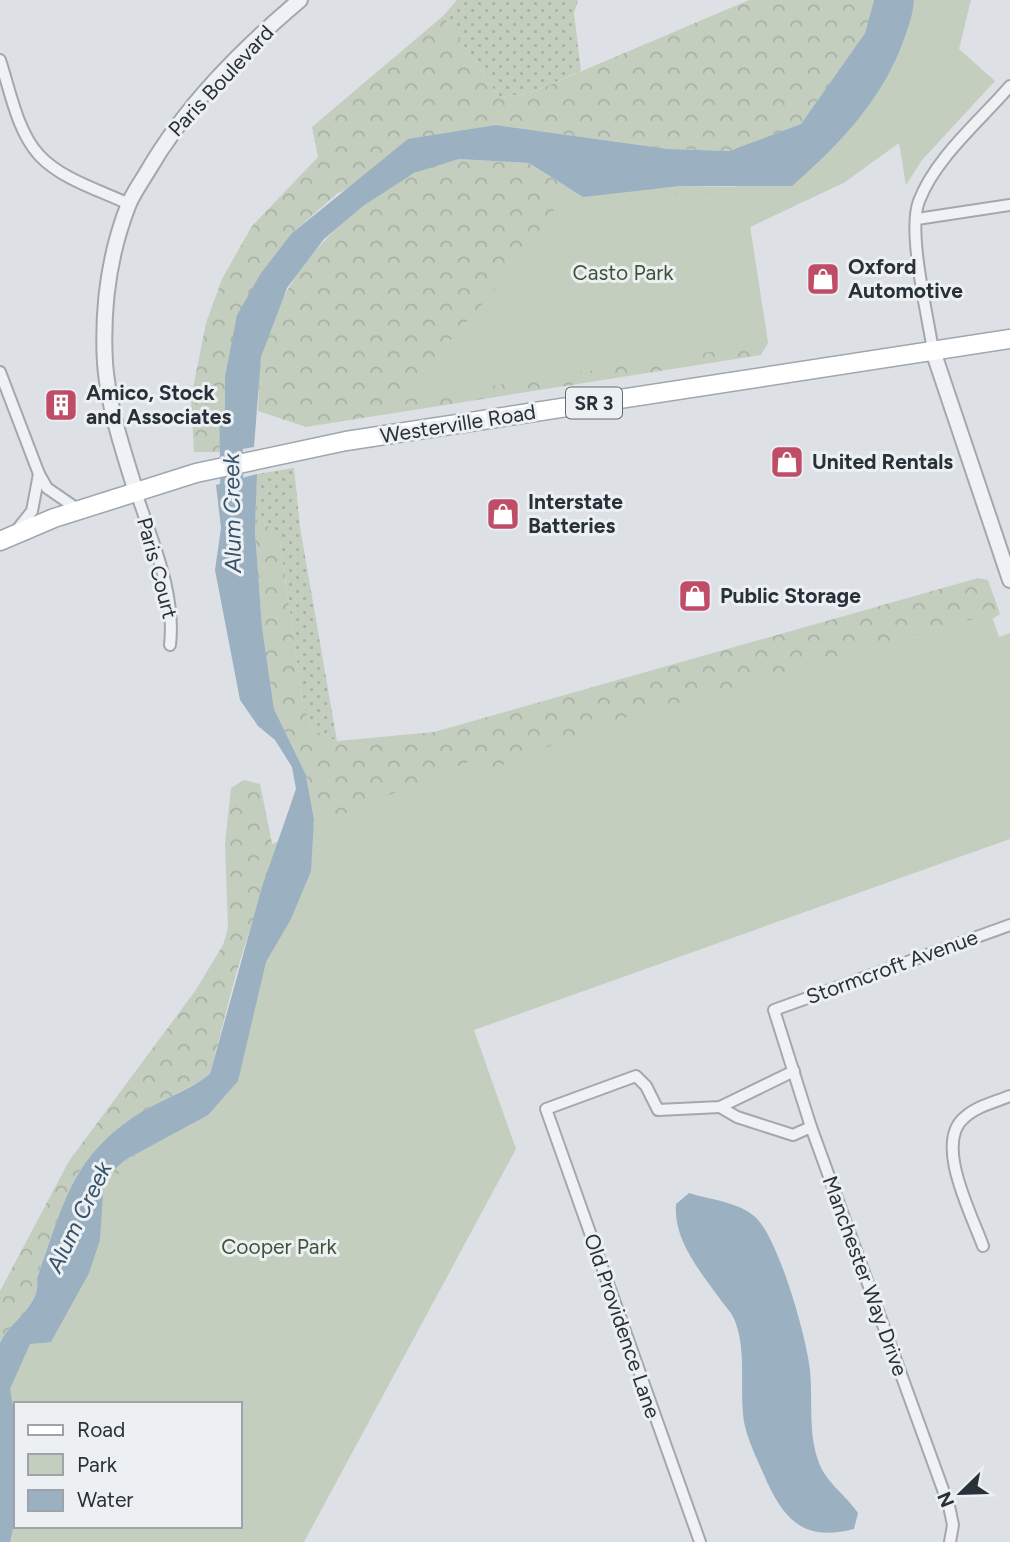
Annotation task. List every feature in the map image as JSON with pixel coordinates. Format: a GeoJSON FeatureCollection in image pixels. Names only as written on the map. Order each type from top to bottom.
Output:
{"type":"FeatureCollection","features":[{"type":"Feature","properties":{"kind":"main road","name":"Westerville Road"},"geometry":{"type":"LineString","coordinates":[[5,539],[79,510],[196,473],[280,454],[346,441],[1010,340]]}},
{"type":"Feature","properties":{"kind":"street","name":"Paris Boulevard"},"geometry":{"type":"LineString","coordinates":[[136,492],[118,431],[105,365],[106,306],[115,250],[128,204],[162,146],[186,113],[229,65],[300,0]]}},
{"type":"Feature","properties":{"kind":"street"},"geometry":{"type":"LineString","coordinates":[[0,60],[24,130],[38,154],[60,172],[128,204]]}},
{"type":"Feature","properties":{"kind":"street"},"geometry":{"type":"LineString","coordinates":[[1010,86],[936,171],[918,203],[916,240],[933,351],[1010,580]]}},
{"type":"Feature","properties":{"kind":"street"},"geometry":{"type":"LineString","coordinates":[[917,219],[1010,205]]}},
{"type":"Feature","properties":{"kind":"street"},"geometry":{"type":"LineString","coordinates":[[0,372],[39,474],[47,488],[79,510]]}},
{"type":"Feature","properties":{"kind":"street"},"geometry":{"type":"LineString","coordinates":[[5,539],[32,511],[39,474]]}},
{"type":"Feature","properties":{"kind":"street","name":"Paris Court"},"geometry":{"type":"LineString","coordinates":[[136,492],[169,596],[173,621],[170,645]]}},
{"type":"Feature","properties":{"kind":"street","name":"Stormcroft Avenue"},"geometry":{"type":"LineString","coordinates":[[774,1010],[1010,925]]}},
{"type":"Feature","properties":{"kind":"street","name":"Manchester Way Drive"},"geometry":{"type":"LineString","coordinates":[[774,1010],[811,1127],[950,1506],[953,1525],[950,1542]]}},
{"type":"Feature","properties":{"kind":"street"},"geometry":{"type":"LineString","coordinates":[[720,1107],[794,1071]]}},
{"type":"Feature","properties":{"kind":"street","name":"Old Providence Lane"},"geometry":{"type":"LineString","coordinates":[[700,1542],[546,1109],[636,1076],[646,1086],[658,1110],[720,1107]]}},
{"type":"Feature","properties":{"kind":"street"},"geometry":{"type":"LineString","coordinates":[[983,1246],[952,1160],[952,1137],[963,1118],[1010,1096]]}},
{"type":"Feature","properties":{"kind":"street"},"geometry":{"type":"LineString","coordinates":[[720,1107],[737,1117],[793,1135],[811,1127]]}},
{"type":"Feature","properties":{"kind":"green space"},"geometry":{"type":"Polygon","coordinates":[[[457,0],[578,0],[574,13],[581,71],[528,94],[499,97],[443,16],[457,0]]]}},
{"type":"Feature","properties":{"kind":"green space"},"geometry":{"type":"Polygon","coordinates":[[[749,0],[874,0],[865,33],[801,124],[729,151],[668,149],[496,125],[338,193],[291,234],[261,273],[225,377],[225,452],[194,452],[191,398],[206,323],[222,279],[252,226],[318,157],[312,127],[443,16],[499,97],[528,94],[749,0]]]}},
{"type":"Feature","properties":{"kind":"green space","name":"Casto Park"},"geometry":{"type":"Polygon","coordinates":[[[879,0],[971,0],[959,49],[995,81],[922,160],[906,185],[899,143],[845,182],[750,227],[768,343],[396,401],[510,273],[587,162],[689,199],[791,171],[854,103],[879,0]]]}},
{"type":"Feature","properties":{"kind":"green space"},"geometry":{"type":"Polygon","coordinates":[[[459,159],[529,163],[583,197],[681,186],[753,187],[845,182],[750,227],[768,343],[761,355],[306,427],[258,411],[260,363],[269,328],[282,300],[317,249],[362,206],[387,189],[418,172],[459,159]]]}},
{"type":"Feature","properties":{"kind":"green space"},"geometry":{"type":"Polygon","coordinates":[[[294,468],[300,527],[337,741],[313,730],[303,704],[280,542],[265,524],[255,531],[257,474],[294,468]]]}},
{"type":"Feature","properties":{"kind":"green space"},"geometry":{"type":"Polygon","coordinates":[[[264,524],[272,529],[280,542],[303,704],[313,730],[337,741],[434,732],[978,578],[988,580],[1000,614],[986,623],[715,698],[15,1402],[10,1389],[100,1240],[104,1179],[125,1160],[208,1115],[311,871],[314,818],[306,775],[274,709],[262,627],[255,531],[264,524]]]}},
{"type":"Feature","properties":{"kind":"green space","name":"Cooper Park"},"geometry":{"type":"Polygon","coordinates":[[[991,614],[999,637],[1010,633],[1010,839],[474,1030],[516,1149],[304,1542],[0,1542],[0,1409],[72,1226],[150,1139],[213,1089],[278,863],[252,874],[265,847],[468,762],[485,772],[607,723],[991,614]]]}},
{"type":"Feature","properties":{"kind":"green space"},"geometry":{"type":"Polygon","coordinates":[[[244,780],[260,784],[274,853],[236,974],[210,1074],[135,1116],[113,1132],[96,1150],[82,1168],[62,1208],[37,1277],[34,1297],[0,1343],[0,1291],[69,1161],[195,991],[223,945],[228,928],[225,843],[231,788],[244,780]]]}},
{"type":"Feature","properties":{"kind":"water"},"geometry":{"type":"Polygon","coordinates":[[[874,0],[914,0],[908,27],[894,63],[871,103],[857,121],[792,186],[681,186],[583,197],[529,163],[459,159],[414,173],[363,206],[324,239],[287,288],[261,357],[254,447],[225,452],[225,377],[237,315],[261,273],[291,234],[408,139],[496,125],[668,149],[729,151],[801,124],[865,33],[874,0]]]}},
{"type":"Feature","properties":{"kind":"water"},"geometry":{"type":"Polygon","coordinates":[[[257,474],[255,531],[262,627],[274,709],[306,775],[314,819],[311,871],[291,919],[266,962],[238,1081],[208,1115],[125,1160],[104,1179],[100,1240],[89,1273],[51,1342],[30,1344],[10,1389],[14,1412],[14,1524],[10,1542],[0,1542],[0,1343],[34,1297],[37,1278],[62,1208],[82,1168],[96,1150],[113,1132],[135,1116],[210,1074],[262,887],[296,789],[292,767],[275,740],[258,726],[240,700],[215,570],[221,528],[216,485],[257,474]]]}},
{"type":"Feature","properties":{"kind":"water"},"geometry":{"type":"Polygon","coordinates":[[[689,1193],[747,1211],[763,1227],[772,1244],[790,1288],[808,1355],[813,1438],[818,1460],[825,1475],[858,1513],[854,1529],[822,1532],[798,1525],[781,1507],[767,1482],[744,1422],[741,1345],[735,1321],[696,1266],[679,1230],[676,1204],[689,1193]]]}},
{"type":"Feature","properties":{"kind":"waterway","name":"Alum Creek"},"geometry":{"type":"LineString","coordinates":[[231,419],[232,511]]}},
{"type":"Feature","properties":{"kind":"place","name":"Oxford Automotive"},"geometry":{"type":"Point","coordinates":[823,279]}},
{"type":"Feature","properties":{"kind":"place","name":"Amico, Stock and Associates"},"geometry":{"type":"Point","coordinates":[61,405]}},
{"type":"Feature","properties":{"kind":"place","name":"United Rentals"},"geometry":{"type":"Point","coordinates":[787,462]}},
{"type":"Feature","properties":{"kind":"place","name":"Interstate Batteries"},"geometry":{"type":"Point","coordinates":[503,514]}},
{"type":"Feature","properties":{"kind":"place","name":"Public Storage"},"geometry":{"type":"Point","coordinates":[695,596]}}]}
